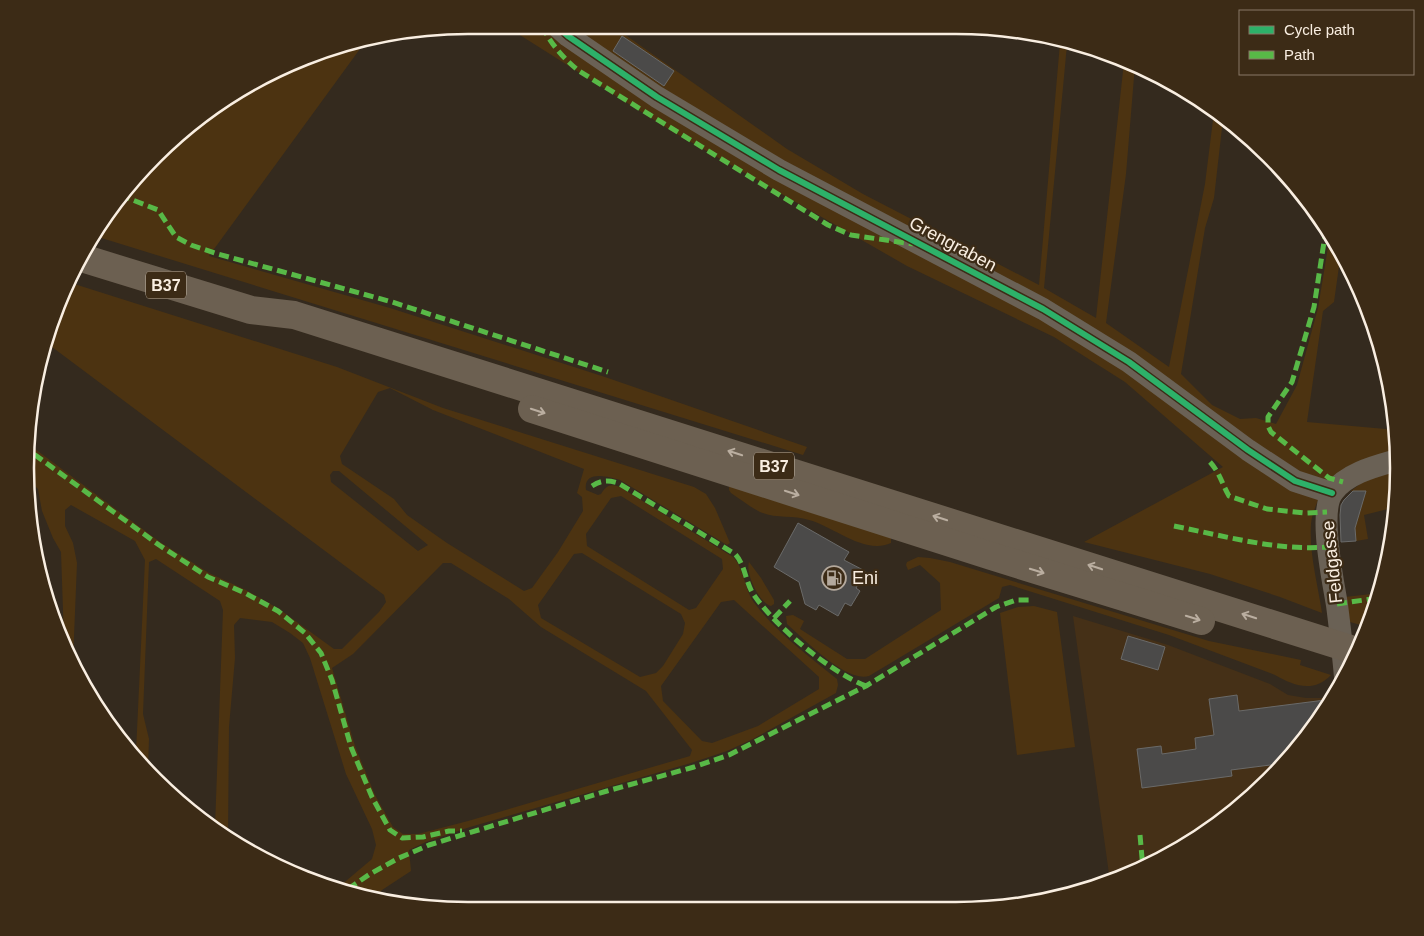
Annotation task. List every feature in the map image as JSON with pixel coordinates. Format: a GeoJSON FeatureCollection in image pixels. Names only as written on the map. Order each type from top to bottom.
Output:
{"type":"FeatureCollection","features":[{"type":"Feature","properties":{"kind":"main road","name":"B37"},"geometry":{"type":"LineString","coordinates":[[87,260],[251,310],[294,314],[1297,641],[1350,650]]}},
{"type":"Feature","properties":{"kind":"main road","name":"B37"},"geometry":{"type":"LineString","coordinates":[[1297,641],[1343,664]]}},
{"type":"Feature","properties":{"kind":"street","name":"Grengraben"},"geometry":{"type":"LineString","coordinates":[[566,34],[657,97],[779,170],[1043,309],[1130,362],[1218,429],[1295,481],[1332,493]]}},
{"type":"Feature","properties":{"kind":"street"},"geometry":{"type":"LineString","coordinates":[[1332,493],[1343,482],[1359,473],[1390,462]]}},
{"type":"Feature","properties":{"kind":"street","name":"Feldgasse"},"geometry":{"type":"LineString","coordinates":[[1332,493],[1327,512],[1328,547],[1344,662]]}},
{"type":"Feature","properties":{"kind":"shaded area"},"geometry":{"type":"Polygon","coordinates":[[[518,34],[624,34],[787,149],[863,194],[1039,285],[1060,47],[1067,49],[1044,288],[1096,318],[1123,68],[1134,73],[1126,174],[1106,323],[1169,367],[1205,184],[1213,118],[1220,123],[1222,125],[1214,198],[1205,228],[1181,374],[1212,405],[1240,419],[1256,418],[1276,424],[1297,385],[1318,308],[1328,245],[1339,265],[1334,302],[1323,311],[1307,422],[1388,429],[1390,456],[1323,487],[1311,524],[1313,558],[1322,613],[1210,574],[1084,542],[1223,467],[1125,382],[1054,337],[907,266],[670,130],[518,34]]]}},
{"type":"Feature","properties":{"kind":"shaded area"},"geometry":{"type":"Polygon","coordinates":[[[361,48],[209,256],[390,308],[605,377],[807,447],[803,455],[100,238],[123,204],[142,182],[161,161],[204,123],[251,92],[276,79],[328,57],[361,48]]]}},
{"type":"Feature","properties":{"kind":"shaded area"},"geometry":{"type":"Polygon","coordinates":[[[75,284],[337,367],[443,408],[694,487],[706,494],[715,508],[730,543],[727,545],[620,480],[603,476],[592,477],[588,479],[586,490],[598,495],[609,486],[620,487],[733,557],[740,568],[752,599],[764,615],[784,635],[837,679],[838,685],[836,693],[753,739],[727,751],[470,827],[426,842],[409,850],[411,871],[379,893],[343,883],[372,859],[376,845],[372,829],[346,774],[310,658],[303,643],[272,622],[240,618],[234,625],[235,658],[229,727],[228,830],[215,821],[223,610],[220,601],[156,559],[149,562],[143,714],[149,739],[148,761],[136,747],[145,560],[135,541],[71,505],[65,510],[65,526],[73,543],[77,563],[74,648],[64,625],[61,552],[42,511],[38,489],[35,486],[35,448],[160,542],[209,573],[246,590],[279,609],[334,649],[342,649],[379,612],[386,602],[384,595],[52,347],[57,328],[75,284]],[[390,388],[378,392],[340,456],[342,464],[394,499],[407,515],[447,543],[524,591],[532,588],[558,552],[583,511],[582,497],[577,493],[584,469],[433,410],[390,388]],[[333,471],[330,475],[331,482],[418,551],[428,545],[339,471],[333,471]],[[621,496],[611,498],[586,534],[587,546],[689,610],[696,608],[723,569],[722,559],[621,496]],[[582,553],[574,554],[538,605],[541,618],[640,677],[656,673],[663,666],[683,634],[685,623],[681,614],[582,553]],[[443,563],[353,654],[332,668],[355,746],[375,795],[393,827],[403,834],[418,834],[468,821],[690,756],[692,750],[646,691],[541,627],[509,599],[451,563],[443,563]],[[734,600],[721,602],[661,686],[663,701],[702,741],[712,743],[758,726],[819,689],[819,677],[734,600]]]}},
{"type":"Feature","properties":{"kind":"shaded area"},"geometry":{"type":"Polygon","coordinates":[[[1390,471],[1388,509],[1364,515],[1368,539],[1356,541],[1353,517],[1358,516],[1366,491],[1351,491],[1365,480],[1390,471]]]}},
{"type":"Feature","properties":{"kind":"shaded area"},"geometry":{"type":"Polygon","coordinates":[[[732,486],[891,537],[891,543],[881,546],[860,543],[809,520],[760,512],[731,493],[729,487],[732,486]]]}},
{"type":"Feature","properties":{"kind":"shaded area"},"geometry":{"type":"Polygon","coordinates":[[[918,557],[950,562],[1209,641],[1301,660],[1300,665],[1331,675],[1318,684],[1311,686],[1297,685],[1169,635],[1010,585],[1002,587],[999,598],[869,676],[849,673],[837,667],[787,624],[786,616],[793,615],[804,621],[800,629],[847,659],[865,659],[941,610],[940,583],[920,565],[908,570],[907,562],[918,557]]]}},
{"type":"Feature","properties":{"kind":"shaded area"},"geometry":{"type":"Polygon","coordinates":[[[749,562],[774,600],[774,604],[771,606],[766,604],[754,587],[749,573],[749,562]]]}},
{"type":"Feature","properties":{"kind":"shaded area"},"geometry":{"type":"Polygon","coordinates":[[[1371,594],[1360,625],[1350,622],[1345,597],[1371,594]]]}},
{"type":"Feature","properties":{"kind":"shaded area"},"geometry":{"type":"Polygon","coordinates":[[[1034,606],[1057,612],[1075,747],[1017,755],[1000,613],[1018,607],[1034,606]]]}},
{"type":"Feature","properties":{"kind":"shaded area"},"geometry":{"type":"Polygon","coordinates":[[[1073,616],[1168,645],[1270,684],[1288,695],[1324,698],[1301,732],[1282,754],[1263,775],[1220,813],[1173,844],[1109,874],[1073,616]]]}},
{"type":"Feature","properties":{"kind":"building"},"geometry":{"type":"Polygon","coordinates":[[[622,36],[674,71],[664,86],[613,51],[622,36]]]}},
{"type":"Feature","properties":{"kind":"building"},"geometry":{"type":"Polygon","coordinates":[[[1353,491],[1366,491],[1355,528],[1356,541],[1341,542],[1341,505],[1353,491]]]}},
{"type":"Feature","properties":{"kind":"building"},"geometry":{"type":"Polygon","coordinates":[[[798,523],[849,552],[844,560],[865,571],[856,588],[860,591],[851,606],[845,603],[838,616],[819,605],[816,610],[805,604],[799,582],[774,567],[798,523]]]}},
{"type":"Feature","properties":{"kind":"building"},"geometry":{"type":"Polygon","coordinates":[[[1128,636],[1165,647],[1158,670],[1121,659],[1128,636]]]}},
{"type":"Feature","properties":{"kind":"building"},"geometry":{"type":"Polygon","coordinates":[[[1237,695],[1239,711],[1322,700],[1301,732],[1272,765],[1231,770],[1232,776],[1142,788],[1137,749],[1161,746],[1162,754],[1196,749],[1195,738],[1214,735],[1209,699],[1237,695]]]}},
{"type":"Feature","properties":{"kind":"marked path"},"geometry":{"type":"LineString","coordinates":[[546,34],[558,50],[579,71],[828,225],[851,235],[913,244]]}},
{"type":"Feature","properties":{"kind":"marked path"},"geometry":{"type":"LineString","coordinates":[[128,198],[158,210],[176,237],[191,245],[392,302],[608,372]]}},
{"type":"Feature","properties":{"kind":"marked path"},"geometry":{"type":"LineString","coordinates":[[1324,239],[1314,307],[1292,382],[1268,417],[1268,426],[1271,432],[1329,478],[1343,482]]}},
{"type":"Feature","properties":{"kind":"marked path"},"geometry":{"type":"LineString","coordinates":[[34,455],[159,545],[208,577],[245,593],[278,611],[305,633],[321,653],[332,680],[351,747],[372,797],[390,830],[402,838],[423,837],[449,831],[462,831]]}},
{"type":"Feature","properties":{"kind":"marked path"},"geometry":{"type":"LineString","coordinates":[[1210,462],[1219,474],[1229,496],[1267,509],[1305,513],[1327,512]]}},
{"type":"Feature","properties":{"kind":"marked path"},"geometry":{"type":"LineString","coordinates":[[592,486],[605,481],[618,483],[735,554],[741,563],[752,592],[774,619],[820,659],[866,686]]}},
{"type":"Feature","properties":{"kind":"marked path"},"geometry":{"type":"LineString","coordinates":[[1174,526],[1270,545],[1309,548],[1328,547]]}},
{"type":"Feature","properties":{"kind":"marked path"},"geometry":{"type":"LineString","coordinates":[[1337,604],[1370,599]]}},
{"type":"Feature","properties":{"kind":"marked path"},"geometry":{"type":"LineString","coordinates":[[352,886],[399,858],[429,845],[729,755],[866,686],[996,607],[1016,600],[1032,600]]}},
{"type":"Feature","properties":{"kind":"marked path"},"geometry":{"type":"LineString","coordinates":[[774,618],[790,601]]}},
{"type":"Feature","properties":{"kind":"marked path"},"geometry":{"type":"LineString","coordinates":[[1140,835],[1142,860]]}},
{"type":"Feature","properties":{"kind":"cycle path"},"geometry":{"type":"LineString","coordinates":[[566,34],[657,97],[779,170],[1043,309],[1129,362],[1248,450],[1295,481],[1332,493]]}},
{"type":"Feature","properties":{"kind":"place","name":"Eni"},"geometry":{"type":"Point","coordinates":[834,578]}}]}
